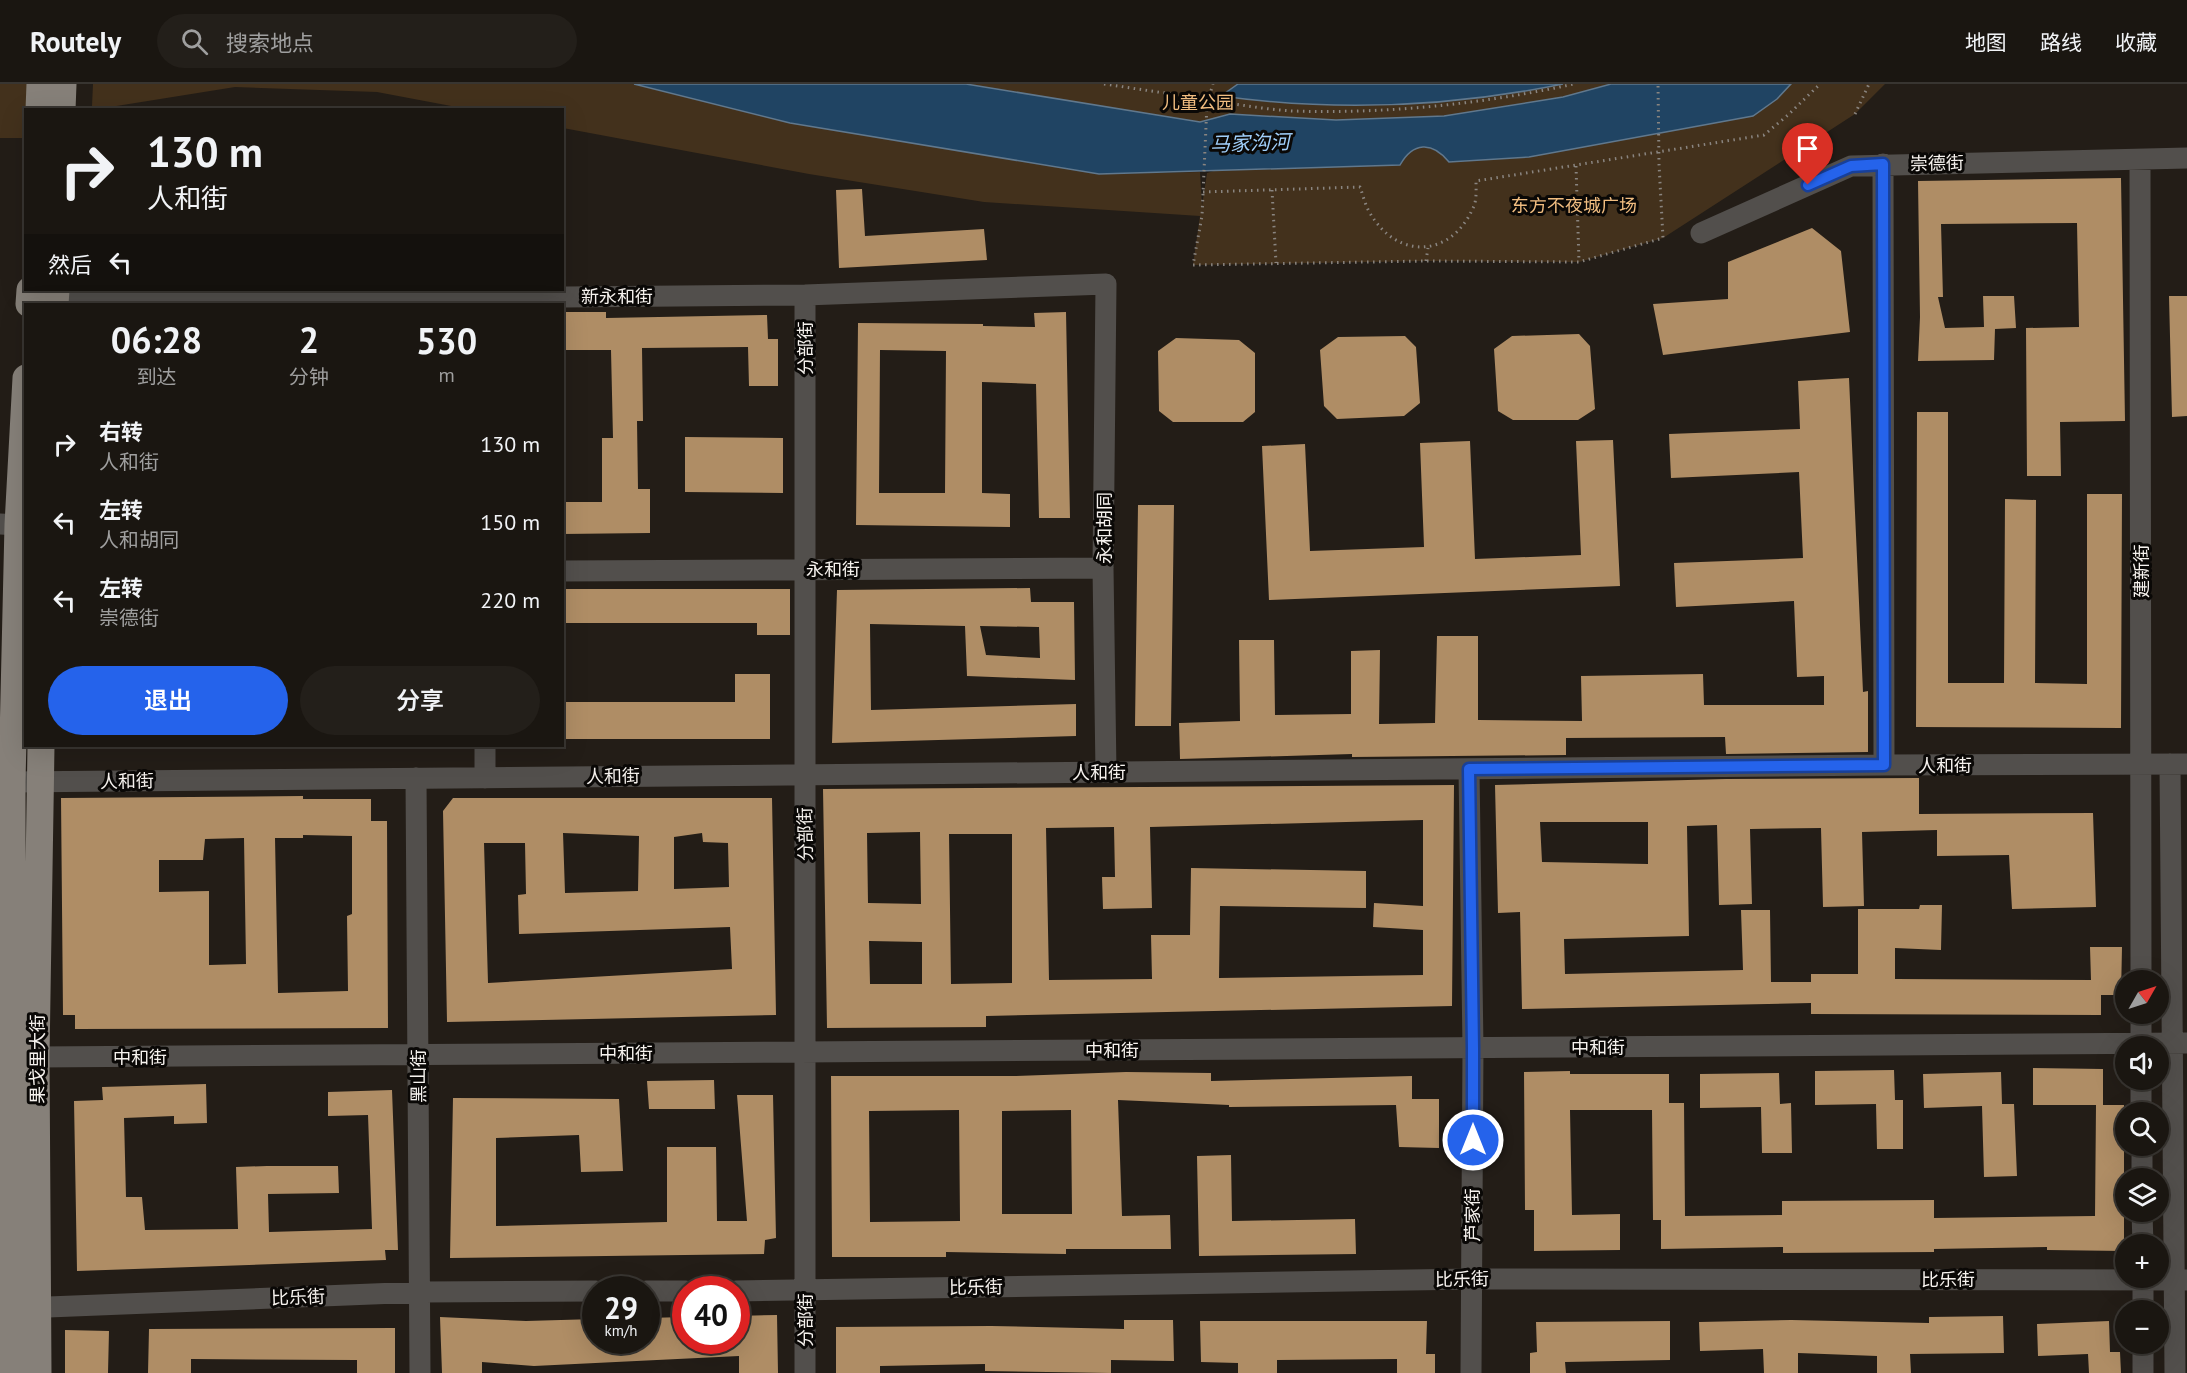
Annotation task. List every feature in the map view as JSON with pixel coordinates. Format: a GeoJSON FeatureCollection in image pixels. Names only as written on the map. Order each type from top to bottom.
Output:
{"type":"FeatureCollection","features":[{"type":"Feature","properties":{"kind":"main road"},"geometry":{"type":"LineString","coordinates":[[39,108],[40,84]]}},
{"type":"Feature","properties":{"kind":"main road"},"geometry":{"type":"LineString","coordinates":[[62,108],[63,84]]}},
{"type":"Feature","properties":{"kind":"main road"},"geometry":{"type":"LineString","coordinates":[[32,291],[49,300]]}},
{"type":"Feature","properties":{"kind":"main road","name":"果戈里大街"},"geometry":{"type":"LineString","coordinates":[[24,395],[9,524],[12,782],[6,901],[16,1308],[38,1373]]}},
{"type":"Feature","properties":{"kind":"main road","name":"果戈里大街"},"geometry":{"type":"LineString","coordinates":[[13,1373],[36,1057],[41,747]]}},
{"type":"Feature","properties":{"kind":"street","name":"崇德街"},"geometry":{"type":"LineString","coordinates":[[1701,233],[1851,166],[2140,161],[2187,158]]}},
{"type":"Feature","properties":{"kind":"street","name":"建新街"},"geometry":{"type":"LineString","coordinates":[[2140,161],[2141,970]]}},
{"type":"Feature","properties":{"kind":"street"},"geometry":{"type":"LineString","coordinates":[[1883,164],[1884,765]]}},
{"type":"Feature","properties":{"kind":"street","name":"新永和街"},"geometry":{"type":"LineString","coordinates":[[49,300],[477,301],[805,295],[1106,284]]}},
{"type":"Feature","properties":{"kind":"street","name":"永和胡同"},"geometry":{"type":"LineString","coordinates":[[1106,284],[1103,568],[1106,772]]}},
{"type":"Feature","properties":{"kind":"street","name":"分部街"},"geometry":{"type":"LineString","coordinates":[[805,295],[804,775],[807,1052],[805,1373]]}},
{"type":"Feature","properties":{"kind":"street","name":"永和街"},"geometry":{"type":"LineString","coordinates":[[564,571],[1103,568]]}},
{"type":"Feature","properties":{"kind":"street"},"geometry":{"type":"LineString","coordinates":[[484,747],[486,778]]}},
{"type":"Feature","properties":{"kind":"street"},"geometry":{"type":"LineString","coordinates":[[2175,1373],[2181,1280],[2179,764]]}},
{"type":"Feature","properties":{"kind":"street","name":"人和街"},"geometry":{"type":"LineString","coordinates":[[12,782],[2179,764]]}},
{"type":"Feature","properties":{"kind":"street","name":"芦家街"},"geometry":{"type":"LineString","coordinates":[[1469,769],[1473,1048],[1471,1373]]}},
{"type":"Feature","properties":{"kind":"street","name":"黑山街"},"geometry":{"type":"LineString","coordinates":[[416,778],[420,1373]]}},
{"type":"Feature","properties":{"kind":"street"},"geometry":{"type":"LineString","coordinates":[[6,901],[39,903]]}},
{"type":"Feature","properties":{"kind":"street","name":"中和街"},"geometry":{"type":"LineString","coordinates":[[36,1057],[2115,1045]]}},
{"type":"Feature","properties":{"kind":"street","name":"比乐街"},"geometry":{"type":"LineString","coordinates":[[750,1291],[1472,1279],[2115,1279]]}},
{"type":"Feature","properties":{"kind":"street","name":"比乐街"},"geometry":{"type":"LineString","coordinates":[[16,1308],[420,1293],[582,1292]]}},
{"type":"Feature","properties":{"kind":"street"},"geometry":{"type":"LineString","coordinates":[[2143,1354],[2143,1373]]}},
{"type":"Feature","properties":{"kind":"path"},"geometry":{"type":"LineString","coordinates":[[1104,84],[1291,111],[1420,109],[1524,95],[1574,84]]}},
{"type":"Feature","properties":{"kind":"path"},"geometry":{"type":"LineString","coordinates":[[1213,84],[1207,104],[1202,216],[1193,266],[1426,261],[1579,262],[1664,238],[1658,153],[1657,85]]}},
{"type":"Feature","properties":{"kind":"path"},"geometry":{"type":"LineString","coordinates":[[1203,192],[1360,187],[1369,212],[1386,233],[1401,244],[1428,248],[1448,240],[1461,230],[1475,206],[1476,181],[1764,135],[1820,84]]}},
{"type":"Feature","properties":{"kind":"path"},"geometry":{"type":"LineString","coordinates":[[1855,114],[1869,84]]}},
{"type":"Feature","properties":{"kind":"path"},"geometry":{"type":"LineString","coordinates":[[1184,96],[1207,104]]}},
{"type":"Feature","properties":{"kind":"path"},"geometry":{"type":"LineString","coordinates":[[1576,166],[1579,262]]}},
{"type":"Feature","properties":{"kind":"path"},"geometry":{"type":"LineString","coordinates":[[1272,190],[1276,264]]}},
{"type":"Feature","properties":{"kind":"path"},"geometry":{"type":"LineString","coordinates":[[1426,261],[1428,248]]}},
{"type":"Feature","properties":{"kind":"green space"},"geometry":{"type":"Polygon","coordinates":[[[0,84],[29,84],[27,108],[24,108],[24,138],[0,138],[0,84]]]}},
{"type":"Feature","properties":{"kind":"green space","name":"东方不夜城广场"},"geometry":{"type":"Polygon","coordinates":[[[93,84],[633,84],[790,123],[1099,174],[1200,172],[1202,206],[1207,173],[1217,170],[1399,165],[1408,153],[1419,148],[1425,147],[1444,156],[1777,99],[1791,84],[1885,84],[1855,114],[1663,238],[1579,262],[1426,261],[1193,265],[1200,216],[984,202],[809,174],[564,128],[564,108],[462,108],[377,92],[235,87],[104,108],[92,106],[93,84]]]}},
{"type":"Feature","properties":{"kind":"green space","name":"儿童公园"},"geometry":{"type":"Polygon","coordinates":[[[966,84],[1611,84],[1563,97],[1444,116],[1336,120],[1231,114],[1200,122],[966,84]]]}},
{"type":"Feature","properties":{"kind":"water","name":"马家沟河"},"geometry":{"type":"Polygon","coordinates":[[[634,84],[966,84],[1200,122],[1230,114],[1336,120],[1444,116],[1563,97],[1611,84],[1791,84],[1777,99],[1753,116],[1529,157],[1449,162],[1436,150],[1423,147],[1411,152],[1400,165],[1099,174],[790,123],[634,84]]]}},
{"type":"Feature","properties":{"kind":"water"},"geometry":{"type":"Polygon","coordinates":[[[1238,84],[1563,84],[1478,98],[1392,105],[1350,105],[1264,101],[1221,96],[1238,84]]]}},
{"type":"Feature","properties":{"kind":"building"},"geometry":{"type":"Polygon","coordinates":[[[2121,178],[2125,421],[2060,422],[2061,476],[2027,476],[2026,328],[2079,327],[2077,223],[1941,224],[1943,297],[1938,297],[1945,328],[1984,327],[1983,296],[2014,296],[2016,328],[1995,329],[1994,360],[1918,361],[1920,317],[1918,181],[2121,178]]]}},
{"type":"Feature","properties":{"kind":"building"},"geometry":{"type":"Polygon","coordinates":[[[862,189],[865,236],[984,229],[987,260],[839,268],[836,190],[862,189]]]}},
{"type":"Feature","properties":{"kind":"building"},"geometry":{"type":"Polygon","coordinates":[[[1812,228],[1841,251],[1850,332],[1663,355],[1653,304],[1728,299],[1728,262],[1812,228]]]}},
{"type":"Feature","properties":{"kind":"building"},"geometry":{"type":"Polygon","coordinates":[[[2169,296],[2187,296],[2187,416],[2172,417],[2169,296]]]}},
{"type":"Feature","properties":{"kind":"building"},"geometry":{"type":"Polygon","coordinates":[[[564,312],[606,312],[606,318],[767,315],[768,339],[778,339],[778,386],[749,386],[748,347],[642,348],[643,421],[637,421],[638,489],[650,489],[650,533],[564,534],[564,502],[602,502],[602,438],[613,438],[611,350],[564,350],[564,312]]]}},
{"type":"Feature","properties":{"kind":"building"},"geometry":{"type":"Polygon","coordinates":[[[1066,312],[1070,518],[1039,518],[1036,384],[982,382],[982,493],[1010,494],[1010,527],[856,525],[858,323],[983,324],[983,326],[1035,327],[1034,313],[1066,312]],[[880,350],[879,493],[945,493],[946,351],[880,350]]]}},
{"type":"Feature","properties":{"kind":"building"},"geometry":{"type":"Polygon","coordinates":[[[1579,334],[1590,346],[1595,409],[1578,420],[1513,420],[1498,411],[1494,349],[1512,336],[1579,334]]]}},
{"type":"Feature","properties":{"kind":"building"},"geometry":{"type":"Polygon","coordinates":[[[1405,336],[1416,347],[1420,403],[1404,416],[1337,419],[1324,406],[1320,350],[1338,337],[1405,336]]]}},
{"type":"Feature","properties":{"kind":"building"},"geometry":{"type":"Polygon","coordinates":[[[1176,338],[1239,340],[1255,353],[1255,412],[1243,422],[1173,422],[1159,411],[1158,351],[1176,338]]]}},
{"type":"Feature","properties":{"kind":"building"},"geometry":{"type":"Polygon","coordinates":[[[1849,378],[1863,692],[1868,691],[1868,752],[1726,754],[1725,737],[1566,738],[1566,755],[1352,757],[1352,754],[1180,759],[1179,723],[1240,721],[1239,640],[1274,640],[1275,715],[1351,714],[1351,651],[1380,650],[1379,724],[1435,723],[1437,636],[1478,636],[1478,720],[1582,721],[1581,676],[1703,674],[1704,705],[1824,705],[1824,676],[1797,677],[1794,601],[1676,607],[1674,563],[1803,558],[1799,472],[1671,478],[1669,434],[1800,429],[1798,381],[1849,378]]]}},
{"type":"Feature","properties":{"kind":"building"},"geometry":{"type":"Polygon","coordinates":[[[1917,412],[1948,412],[1948,683],[2004,683],[2005,499],[2036,500],[2035,683],[2087,684],[2087,494],[2122,494],[2121,728],[1916,727],[1917,412]]]}},
{"type":"Feature","properties":{"kind":"building"},"geometry":{"type":"Polygon","coordinates":[[[685,437],[783,438],[783,493],[685,492],[685,437]]]}},
{"type":"Feature","properties":{"kind":"building"},"geometry":{"type":"Polygon","coordinates":[[[1613,440],[1620,586],[1269,600],[1262,446],[1305,444],[1310,551],[1424,547],[1420,443],[1470,441],[1475,559],[1581,555],[1576,441],[1613,440]]]}},
{"type":"Feature","properties":{"kind":"building"},"geometry":{"type":"Polygon","coordinates":[[[1138,505],[1174,505],[1171,726],[1135,726],[1138,505]]]}},
{"type":"Feature","properties":{"kind":"building"},"geometry":{"type":"Polygon","coordinates":[[[1030,588],[1031,602],[1074,602],[1075,680],[967,676],[965,626],[870,624],[871,710],[1076,704],[1076,736],[832,743],[837,590],[1030,588]],[[980,626],[986,655],[1040,658],[1039,627],[980,626]]]}},
{"type":"Feature","properties":{"kind":"building"},"geometry":{"type":"Polygon","coordinates":[[[564,589],[790,589],[790,635],[757,635],[757,623],[564,623],[564,589]]]}},
{"type":"Feature","properties":{"kind":"building"},"geometry":{"type":"Polygon","coordinates":[[[735,674],[770,674],[770,739],[564,739],[564,702],[735,702],[735,674]]]}},
{"type":"Feature","properties":{"kind":"building"},"geometry":{"type":"Polygon","coordinates":[[[1919,778],[1919,814],[2093,813],[2096,907],[2012,909],[2009,855],[1937,856],[1937,830],[1862,832],[1864,906],[1823,907],[1821,828],[1750,829],[1752,904],[1719,905],[1717,825],[1687,826],[1689,936],[1564,939],[1565,974],[1743,970],[1741,910],[1770,910],[1771,982],[1811,982],[1811,974],[1858,974],[1858,909],[1919,909],[1920,905],[1942,905],[1941,950],[1895,948],[1895,979],[2091,980],[2090,947],[2122,947],[2122,970],[2115,970],[2115,995],[2101,995],[2101,1015],[1811,1014],[1811,1003],[1522,1009],[1520,912],[1498,913],[1495,785],[1726,779],[1919,778]],[[1540,822],[1542,862],[1648,864],[1648,822],[1540,822]]]}},
{"type":"Feature","properties":{"kind":"building"},"geometry":{"type":"Polygon","coordinates":[[[1454,785],[1452,1006],[986,1016],[986,1027],[827,1028],[823,789],[1454,785]],[[1423,820],[1150,827],[1152,908],[1103,909],[1102,877],[1115,877],[1114,827],[1046,828],[1049,980],[1152,979],[1151,935],[1190,935],[1191,868],[1366,871],[1366,908],[1220,906],[1219,978],[1423,975],[1423,930],[1373,927],[1374,903],[1423,906],[1423,820]],[[920,832],[867,833],[868,903],[921,904],[920,832]],[[949,834],[951,984],[1012,983],[1012,834],[949,834]],[[869,941],[870,984],[922,984],[922,942],[869,941]]]}},
{"type":"Feature","properties":{"kind":"building"},"geometry":{"type":"Polygon","coordinates":[[[303,796],[303,799],[371,799],[371,821],[387,821],[388,1028],[75,1029],[75,1015],[63,1015],[61,798],[303,796]],[[303,835],[303,838],[275,838],[278,993],[348,991],[347,916],[352,914],[352,836],[303,835]],[[244,838],[205,839],[203,860],[159,860],[159,892],[209,891],[209,965],[246,964],[244,838]]]}},
{"type":"Feature","properties":{"kind":"building"},"geometry":{"type":"Polygon","coordinates":[[[453,798],[772,798],[776,1015],[447,1022],[443,811],[453,798]],[[563,833],[565,893],[638,891],[639,836],[563,833]],[[702,833],[674,837],[674,889],[729,887],[728,843],[703,842],[702,833]],[[484,843],[488,983],[732,969],[730,927],[519,934],[518,895],[526,894],[525,843],[484,843]]]}},
{"type":"Feature","properties":{"kind":"building"},"geometry":{"type":"Polygon","coordinates":[[[2033,1068],[2103,1069],[2103,1105],[2115,1105],[2115,1156],[2124,1156],[2124,1168],[2115,1168],[2115,1222],[2124,1222],[2124,1234],[2115,1234],[2115,1251],[2047,1250],[2047,1247],[1934,1249],[1934,1252],[1783,1253],[1783,1247],[1661,1249],[1661,1220],[1653,1220],[1652,1110],[1570,1110],[1572,1215],[1620,1214],[1620,1250],[1534,1251],[1534,1210],[1525,1210],[1524,1072],[1669,1074],[1669,1103],[1684,1103],[1685,1216],[1782,1215],[1782,1201],[1934,1200],[1934,1218],[2095,1216],[2096,1105],[2033,1105],[2033,1068]]]}},
{"type":"Feature","properties":{"kind":"building"},"geometry":{"type":"Polygon","coordinates":[[[1894,1070],[1895,1100],[1903,1100],[1903,1149],[1877,1149],[1876,1104],[1815,1105],[1815,1071],[1894,1070]]]}},
{"type":"Feature","properties":{"kind":"building"},"geometry":{"type":"Polygon","coordinates":[[[1126,1072],[1211,1073],[1211,1081],[1412,1076],[1412,1099],[1439,1099],[1439,1148],[1399,1147],[1396,1105],[1229,1107],[1229,1105],[1118,1100],[1122,1216],[1170,1215],[1171,1249],[1066,1249],[1066,1254],[946,1252],[946,1257],[832,1257],[831,1076],[1016,1076],[1126,1072]],[[959,1110],[869,1111],[870,1222],[960,1221],[959,1110]],[[1071,1110],[1002,1111],[1002,1214],[1072,1214],[1071,1110]]]}},
{"type":"Feature","properties":{"kind":"building"},"geometry":{"type":"Polygon","coordinates":[[[2001,1072],[2002,1104],[2014,1104],[2017,1176],[1984,1177],[1982,1106],[1924,1108],[1923,1074],[2001,1072]]]}},
{"type":"Feature","properties":{"kind":"building"},"geometry":{"type":"Polygon","coordinates":[[[1779,1073],[1780,1104],[1791,1103],[1792,1153],[1762,1153],[1761,1107],[1700,1108],[1700,1074],[1779,1073]]]}},
{"type":"Feature","properties":{"kind":"building"},"geometry":{"type":"Polygon","coordinates":[[[714,1080],[715,1109],[649,1109],[647,1081],[714,1080]]]}},
{"type":"Feature","properties":{"kind":"building"},"geometry":{"type":"Polygon","coordinates":[[[206,1084],[207,1123],[174,1124],[174,1116],[124,1118],[126,1197],[142,1197],[145,1230],[238,1229],[236,1167],[267,1166],[338,1166],[339,1193],[268,1194],[269,1232],[372,1229],[368,1115],[328,1116],[328,1092],[392,1090],[398,1250],[385,1250],[386,1260],[77,1271],[74,1101],[103,1100],[102,1087],[206,1084]]]}},
{"type":"Feature","properties":{"kind":"building"},"geometry":{"type":"Polygon","coordinates":[[[737,1095],[773,1095],[776,1238],[765,1240],[764,1254],[450,1258],[453,1098],[619,1099],[623,1171],[581,1172],[579,1135],[496,1138],[496,1226],[667,1222],[667,1147],[716,1147],[717,1221],[747,1221],[737,1095]]]}},
{"type":"Feature","properties":{"kind":"building"},"geometry":{"type":"Polygon","coordinates":[[[1231,1155],[1232,1221],[1355,1219],[1356,1254],[1199,1256],[1197,1156],[1231,1155]]]}},
{"type":"Feature","properties":{"kind":"building"},"geometry":{"type":"Polygon","coordinates":[[[777,1315],[778,1373],[739,1373],[739,1356],[534,1366],[482,1362],[482,1373],[442,1373],[440,1317],[526,1321],[582,1319],[582,1354],[660,1354],[660,1318],[672,1317],[672,1354],[750,1354],[750,1316],[777,1315]]]}},
{"type":"Feature","properties":{"kind":"building"},"geometry":{"type":"Polygon","coordinates":[[[2003,1316],[2004,1353],[1910,1354],[1911,1373],[1877,1373],[1877,1356],[1798,1353],[1798,1373],[1764,1373],[1763,1349],[1700,1351],[1699,1322],[1791,1320],[1929,1323],[1929,1317],[2003,1316]]]}},
{"type":"Feature","properties":{"kind":"building"},"geometry":{"type":"Polygon","coordinates":[[[1124,1320],[1173,1320],[1174,1361],[1111,1360],[1111,1373],[985,1371],[985,1364],[880,1366],[880,1373],[836,1373],[836,1327],[991,1326],[1124,1329],[1124,1320]]]}},
{"type":"Feature","properties":{"kind":"building"},"geometry":{"type":"Polygon","coordinates":[[[1200,1321],[1427,1321],[1426,1354],[1435,1354],[1435,1373],[1397,1373],[1397,1359],[1277,1360],[1277,1373],[1238,1373],[1238,1363],[1201,1362],[1200,1321]]]}},
{"type":"Feature","properties":{"kind":"building"},"geometry":{"type":"Polygon","coordinates":[[[1670,1321],[1670,1360],[1565,1362],[1566,1373],[1530,1373],[1530,1353],[1537,1352],[1536,1322],[1670,1321]]]}},
{"type":"Feature","properties":{"kind":"building"},"geometry":{"type":"Polygon","coordinates":[[[2109,1321],[2110,1352],[2120,1354],[2121,1373],[2089,1373],[2088,1354],[2038,1356],[2037,1324],[2109,1321]]]}},
{"type":"Feature","properties":{"kind":"building"},"geometry":{"type":"Polygon","coordinates":[[[395,1328],[395,1373],[357,1373],[357,1360],[191,1359],[191,1373],[148,1373],[149,1329],[395,1328]]]}},
{"type":"Feature","properties":{"kind":"building"},"geometry":{"type":"Polygon","coordinates":[[[65,1330],[109,1331],[108,1373],[65,1373],[65,1330]]]}},
{"type":"Feature","properties":{"kind":"route"},"geometry":{"type":"LineString","coordinates":[[1473,1140],[1469,769],[1884,765],[1883,164],[1851,166],[1808,185]]}}]}
